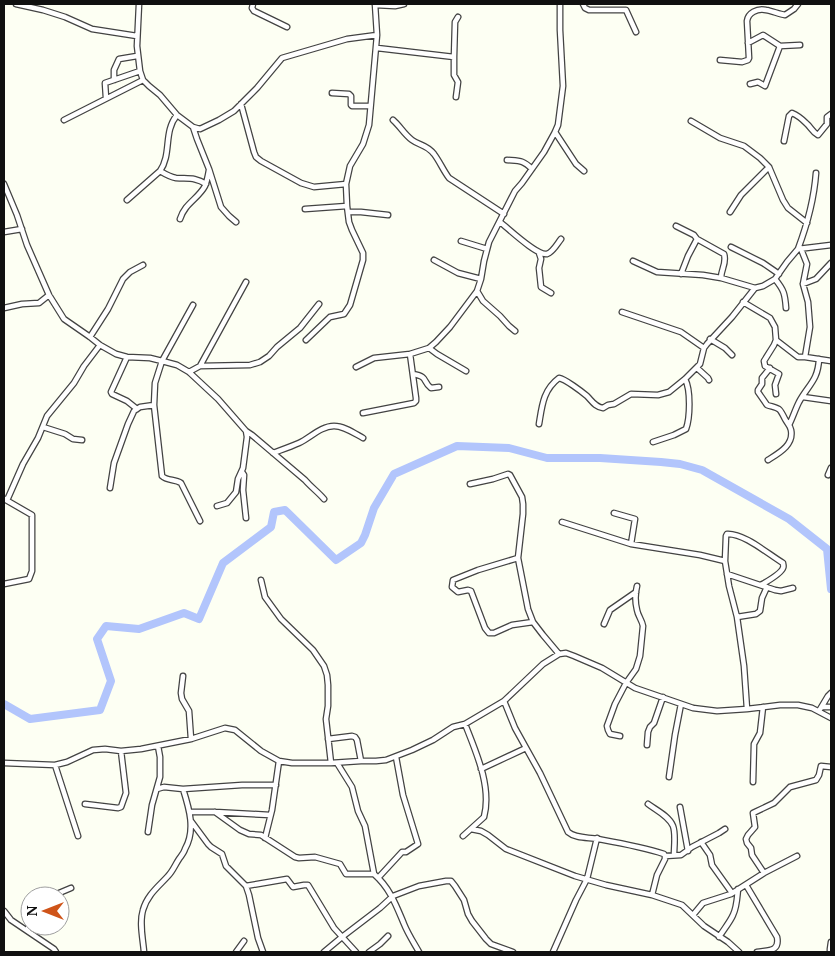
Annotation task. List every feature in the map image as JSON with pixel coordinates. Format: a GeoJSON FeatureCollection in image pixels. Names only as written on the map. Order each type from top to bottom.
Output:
{"type":"FeatureCollection","features":[{"type":"Feature","properties":{"kind":"street"},"geometry":{"type":"LineString","coordinates":[[16,4],[58,15],[92,29],[137,36]]}},
{"type":"Feature","properties":{"kind":"street"},"geometry":{"type":"LineString","coordinates":[[139,4],[138,56],[140,71],[144,80],[160,95],[177,116],[193,127],[200,128],[210,125],[234,111],[257,88],[282,58],[347,39],[377,35]]}},
{"type":"Feature","properties":{"kind":"street"},"geometry":{"type":"LineString","coordinates":[[253,4],[252,8],[254,11],[287,27]]}},
{"type":"Feature","properties":{"kind":"street"},"geometry":{"type":"LineString","coordinates":[[306,340],[330,316],[344,314],[350,306],[363,260],[363,253],[352,230],[347,209],[346,184],[350,166],[367,134],[369,125],[377,48],[375,5],[404,4]]}},
{"type":"Feature","properties":{"kind":"street"},"geometry":{"type":"LineString","coordinates":[[356,367],[374,358],[410,354],[429,348],[450,327],[477,291],[487,249],[515,191],[544,152],[555,132],[560,117],[563,86],[560,4]]}},
{"type":"Feature","properties":{"kind":"street"},"geometry":{"type":"LineString","coordinates":[[583,4],[589,10],[611,7],[626,10],[636,32]]}},
{"type":"Feature","properties":{"kind":"street"},"geometry":{"type":"LineString","coordinates":[[720,60],[746,62],[749,58],[746,21],[750,13],[766,10],[785,16],[798,4]]}},
{"type":"Feature","properties":{"kind":"street"},"geometry":{"type":"LineString","coordinates":[[456,97],[458,82],[454,75],[454,57],[455,22],[458,17]]}},
{"type":"Feature","properties":{"kind":"street"},"geometry":{"type":"LineString","coordinates":[[748,43],[763,35],[780,46],[800,45]]}},
{"type":"Feature","properties":{"kind":"street"},"geometry":{"type":"LineString","coordinates":[[750,84],[756,82],[765,86],[780,46]]}},
{"type":"Feature","properties":{"kind":"street"},"geometry":{"type":"LineString","coordinates":[[377,48],[454,57]]}},
{"type":"Feature","properties":{"kind":"street"},"geometry":{"type":"LineString","coordinates":[[114,80],[114,70],[119,59],[138,56]]}},
{"type":"Feature","properties":{"kind":"street"},"geometry":{"type":"LineString","coordinates":[[106,98],[105,84],[140,71]]}},
{"type":"Feature","properties":{"kind":"street"},"geometry":{"type":"LineString","coordinates":[[64,120],[144,80]]}},
{"type":"Feature","properties":{"kind":"street"},"geometry":{"type":"LineString","coordinates":[[332,93],[349,94],[352,106],[370,106]]}},
{"type":"Feature","properties":{"kind":"street"},"geometry":{"type":"LineString","coordinates":[[241,104],[254,152],[261,161],[301,183],[314,187],[346,184]]}},
{"type":"Feature","properties":{"kind":"street"},"geometry":{"type":"LineString","coordinates":[[784,140],[789,116],[792,113],[807,123],[818,135],[827,124],[827,117],[831,114]]}},
{"type":"Feature","properties":{"kind":"street"},"geometry":{"type":"LineString","coordinates":[[127,200],[160,171],[165,160],[171,124],[177,116]]}},
{"type":"Feature","properties":{"kind":"street"},"geometry":{"type":"LineString","coordinates":[[392,120],[412,140],[426,146],[436,156],[449,178],[504,214]]}},
{"type":"Feature","properties":{"kind":"street"},"geometry":{"type":"LineString","coordinates":[[691,121],[720,138],[744,146],[760,158],[769,167],[788,208],[808,223]]}},
{"type":"Feature","properties":{"kind":"street"},"geometry":{"type":"LineString","coordinates":[[193,127],[221,207],[236,222]]}},
{"type":"Feature","properties":{"kind":"street"},"geometry":{"type":"LineString","coordinates":[[555,132],[576,164],[584,171]]}},
{"type":"Feature","properties":{"kind":"street"},"geometry":{"type":"LineString","coordinates":[[507,160],[525,162],[532,169]]}},
{"type":"Feature","properties":{"kind":"street"},"geometry":{"type":"LineString","coordinates":[[730,212],[741,195],[769,167]]}},
{"type":"Feature","properties":{"kind":"street"},"geometry":{"type":"LineString","coordinates":[[180,219],[184,208],[204,188],[209,169]]}},
{"type":"Feature","properties":{"kind":"street"},"geometry":{"type":"LineString","coordinates":[[160,171],[173,178],[200,180],[206,184]]}},
{"type":"Feature","properties":{"kind":"street"},"geometry":{"type":"LineString","coordinates":[[633,261],[657,272],[704,275],[755,288],[763,286],[775,279],[787,262],[800,249],[808,223],[816,174]]}},
{"type":"Feature","properties":{"kind":"street"},"geometry":{"type":"LineString","coordinates":[[4,184],[18,215],[27,245],[50,295],[64,319],[116,354],[127,357],[162,360],[190,372],[218,398],[246,432],[305,480],[324,499]]}},
{"type":"Feature","properties":{"kind":"street"},"geometry":{"type":"LineString","coordinates":[[4,199],[10,199]]}},
{"type":"Feature","properties":{"kind":"street"},"geometry":{"type":"LineString","coordinates":[[305,210],[347,209],[388,215]]}},
{"type":"Feature","properties":{"kind":"street"},"geometry":{"type":"LineString","coordinates":[[500,222],[539,253],[546,254],[550,252],[561,239]]}},
{"type":"Feature","properties":{"kind":"street"},"geometry":{"type":"LineString","coordinates":[[676,226],[724,254],[724,267],[721,272],[721,278]]}},
{"type":"Feature","properties":{"kind":"street"},"geometry":{"type":"LineString","coordinates":[[4,232],[22,228]]}},
{"type":"Feature","properties":{"kind":"street"},"geometry":{"type":"LineString","coordinates":[[681,274],[697,239]]}},
{"type":"Feature","properties":{"kind":"street"},"geometry":{"type":"LineString","coordinates":[[461,241],[487,249]]}},
{"type":"Feature","properties":{"kind":"street"},"geometry":{"type":"LineString","coordinates":[[800,249],[831,245]]}},
{"type":"Feature","properties":{"kind":"street"},"geometry":{"type":"LineString","coordinates":[[731,247],[763,263],[779,274]]}},
{"type":"Feature","properties":{"kind":"street"},"geometry":{"type":"LineString","coordinates":[[800,249],[807,264],[803,284],[808,302],[810,327],[805,357]]}},
{"type":"Feature","properties":{"kind":"street"},"geometry":{"type":"LineString","coordinates":[[539,253],[541,259],[539,268],[541,288],[551,293]]}},
{"type":"Feature","properties":{"kind":"street"},"geometry":{"type":"LineString","coordinates":[[434,260],[458,273],[481,279]]}},
{"type":"Feature","properties":{"kind":"street"},"geometry":{"type":"LineString","coordinates":[[803,284],[816,279],[831,263]]}},
{"type":"Feature","properties":{"kind":"street"},"geometry":{"type":"LineString","coordinates":[[90,337],[108,309],[123,279],[142,264]]}},
{"type":"Feature","properties":{"kind":"street"},"geometry":{"type":"LineString","coordinates":[[775,279],[784,291],[786,308]]}},
{"type":"Feature","properties":{"kind":"street"},"geometry":{"type":"LineString","coordinates":[[200,366],[246,282]]}},
{"type":"Feature","properties":{"kind":"street"},"geometry":{"type":"LineString","coordinates":[[539,424],[544,398],[559,378],[565,380],[584,394],[595,405],[603,408],[631,394],[651,396],[669,392],[697,368],[700,364],[704,348],[710,339],[732,317],[755,288]]}},
{"type":"Feature","properties":{"kind":"street"},"geometry":{"type":"LineString","coordinates":[[477,291],[483,302],[515,331]]}},
{"type":"Feature","properties":{"kind":"street"},"geometry":{"type":"LineString","coordinates":[[4,308],[39,303],[50,295]]}},
{"type":"Feature","properties":{"kind":"street"},"geometry":{"type":"LineString","coordinates":[[743,302],[770,318],[775,327],[776,340],[764,361],[765,366],[779,374],[775,385],[776,394]]}},
{"type":"Feature","properties":{"kind":"street"},"geometry":{"type":"LineString","coordinates":[[190,372],[200,366],[250,365],[260,362],[300,328],[319,304]]}},
{"type":"Feature","properties":{"kind":"street"},"geometry":{"type":"LineString","coordinates":[[193,305],[162,360],[155,383],[154,405],[162,476],[181,483],[200,521]]}},
{"type":"Feature","properties":{"kind":"street"},"geometry":{"type":"LineString","coordinates":[[622,312],[681,332],[704,348]]}},
{"type":"Feature","properties":{"kind":"street"},"geometry":{"type":"LineString","coordinates":[[710,339],[725,348],[732,355]]}},
{"type":"Feature","properties":{"kind":"street"},"geometry":{"type":"LineString","coordinates":[[776,340],[798,357],[831,361]]}},
{"type":"Feature","properties":{"kind":"street"},"geometry":{"type":"LineString","coordinates":[[4,584],[29,579],[32,571],[32,515],[5,500],[47,416],[74,383],[100,345]]}},
{"type":"Feature","properties":{"kind":"street"},"geometry":{"type":"LineString","coordinates":[[429,348],[466,371]]}},
{"type":"Feature","properties":{"kind":"street"},"geometry":{"type":"LineString","coordinates":[[363,412],[414,403],[416,401],[410,354]]}},
{"type":"Feature","properties":{"kind":"street"},"geometry":{"type":"LineString","coordinates":[[127,357],[111,392],[137,409]]}},
{"type":"Feature","properties":{"kind":"street"},"geometry":{"type":"LineString","coordinates":[[789,424],[800,401],[817,374],[819,359]]}},
{"type":"Feature","properties":{"kind":"street"},"geometry":{"type":"LineString","coordinates":[[697,368],[709,380]]}},
{"type":"Feature","properties":{"kind":"street"},"geometry":{"type":"LineString","coordinates":[[768,460],[786,447],[791,434],[789,424],[784,418],[783,412],[776,407],[767,405],[758,392],[762,384],[762,378],[770,368]]}},
{"type":"Feature","properties":{"kind":"street"},"geometry":{"type":"LineString","coordinates":[[413,374],[424,377],[431,388],[439,387]]}},
{"type":"Feature","properties":{"kind":"street"},"geometry":{"type":"LineString","coordinates":[[653,442],[686,429],[689,407],[688,386],[685,379]]}},
{"type":"Feature","properties":{"kind":"street"},"geometry":{"type":"LineString","coordinates":[[803,397],[831,401]]}},
{"type":"Feature","properties":{"kind":"street"},"geometry":{"type":"LineString","coordinates":[[110,488],[114,463],[128,424],[137,409],[154,405]]}},
{"type":"Feature","properties":{"kind":"street"},"geometry":{"type":"LineString","coordinates":[[273,453],[297,444],[323,428],[332,426],[340,427],[363,438]]}},
{"type":"Feature","properties":{"kind":"street"},"geometry":{"type":"LineString","coordinates":[[43,427],[73,439],[82,440]]}},
{"type":"Feature","properties":{"kind":"street"},"geometry":{"type":"LineString","coordinates":[[246,432],[242,472],[244,475],[243,490],[246,518]]}},
{"type":"Feature","properties":{"kind":"street"},"geometry":{"type":"LineString","coordinates":[[828,476],[831,468]]}},
{"type":"Feature","properties":{"kind":"street"},"geometry":{"type":"LineString","coordinates":[[217,506],[227,503],[234,495],[238,477],[242,472]]}},
{"type":"Feature","properties":{"kind":"street"},"geometry":{"type":"LineString","coordinates":[[470,484],[506,474],[510,475],[522,497],[523,514],[518,558],[528,609],[533,622],[559,654]]}},
{"type":"Feature","properties":{"kind":"street"},"geometry":{"type":"LineString","coordinates":[[614,513],[635,519],[631,544]]}},
{"type":"Feature","properties":{"kind":"street"},"geometry":{"type":"LineString","coordinates":[[562,522],[631,544],[725,561]]}},
{"type":"Feature","properties":{"kind":"street"},"geometry":{"type":"LineString","coordinates":[[747,709],[744,666],[737,617],[725,561],[727,534],[738,535],[750,541],[783,563],[783,568],[778,573],[761,585]]}},
{"type":"Feature","properties":{"kind":"street"},"geometry":{"type":"LineString","coordinates":[[518,558],[453,580],[452,587],[458,592],[470,590],[485,628],[489,633],[494,633],[512,625],[533,622]]}},
{"type":"Feature","properties":{"kind":"street"},"geometry":{"type":"LineString","coordinates":[[727,574],[767,588],[781,591],[792,588]]}},
{"type":"Feature","properties":{"kind":"street"},"geometry":{"type":"LineString","coordinates":[[261,580],[265,597],[281,619],[313,650],[324,666],[328,685],[326,719],[331,763]]}},
{"type":"Feature","properties":{"kind":"street"},"geometry":{"type":"LineString","coordinates":[[620,736],[610,734],[607,726],[615,704],[636,669],[640,656],[642,621],[637,612],[637,586]]}},
{"type":"Feature","properties":{"kind":"street"},"geometry":{"type":"LineString","coordinates":[[737,617],[756,614],[760,611],[762,598],[767,588]]}},
{"type":"Feature","properties":{"kind":"street"},"geometry":{"type":"LineString","coordinates":[[604,624],[608,612],[612,608],[636,592]]}},
{"type":"Feature","properties":{"kind":"street"},"geometry":{"type":"LineString","coordinates":[[4,764],[55,765],[67,762],[93,750],[105,748],[121,751],[141,749],[191,739],[224,728],[234,730],[270,757],[279,761],[292,763],[337,763],[376,761],[396,757],[433,740],[453,727],[465,724],[504,701],[543,664],[559,654],[574,656],[602,668],[635,688],[693,708],[717,712],[780,705],[820,709],[831,707]]}},
{"type":"Feature","properties":{"kind":"street"},"geometry":{"type":"LineString","coordinates":[[183,676],[181,694],[189,711],[191,739]]}},
{"type":"Feature","properties":{"kind":"street"},"geometry":{"type":"LineString","coordinates":[[820,709],[831,693]]}},
{"type":"Feature","properties":{"kind":"street"},"geometry":{"type":"LineString","coordinates":[[647,745],[648,732],[654,723],[663,697]]}},
{"type":"Feature","properties":{"kind":"street"},"geometry":{"type":"LineString","coordinates":[[504,701],[515,728],[571,835],[597,838],[655,851],[665,856],[681,855],[726,829]]}},
{"type":"Feature","properties":{"kind":"street"},"geometry":{"type":"LineString","coordinates":[[669,777],[681,704]]}},
{"type":"Feature","properties":{"kind":"street"},"geometry":{"type":"LineString","coordinates":[[753,782],[754,744],[760,733],[763,707]]}},
{"type":"Feature","properties":{"kind":"street"},"geometry":{"type":"LineString","coordinates":[[820,709],[831,718]]}},
{"type":"Feature","properties":{"kind":"street"},"geometry":{"type":"LineString","coordinates":[[463,836],[484,817],[486,809],[486,786],[465,724]]}},
{"type":"Feature","properties":{"kind":"street"},"geometry":{"type":"LineString","coordinates":[[328,739],[355,737],[361,761]]}},
{"type":"Feature","properties":{"kind":"street"},"geometry":{"type":"LineString","coordinates":[[148,832],[152,805],[160,777],[158,746]]}},
{"type":"Feature","properties":{"kind":"street"},"geometry":{"type":"LineString","coordinates":[[480,769],[526,748]]}},
{"type":"Feature","properties":{"kind":"street"},"geometry":{"type":"LineString","coordinates":[[85,804],[121,807],[126,793],[121,751]]}},
{"type":"Feature","properties":{"kind":"street"},"geometry":{"type":"LineString","coordinates":[[378,878],[402,852],[406,852],[418,844],[403,795],[396,757]]}},
{"type":"Feature","properties":{"kind":"street"},"geometry":{"type":"LineString","coordinates":[[265,838],[279,761]]}},
{"type":"Feature","properties":{"kind":"street"},"geometry":{"type":"LineString","coordinates":[[337,763],[352,787],[358,811],[365,826],[374,874],[392,896],[404,925],[419,952]]}},
{"type":"Feature","properties":{"kind":"street"},"geometry":{"type":"LineString","coordinates":[[55,765],[78,836]]}},
{"type":"Feature","properties":{"kind":"street"},"geometry":{"type":"LineString","coordinates":[[764,873],[752,856],[751,848],[746,839],[755,827],[753,813],[774,802],[790,787],[816,780],[821,766],[831,767]]}},
{"type":"Feature","properties":{"kind":"street"},"geometry":{"type":"LineString","coordinates":[[157,789],[164,787],[276,785]]}},
{"type":"Feature","properties":{"kind":"street"},"geometry":{"type":"LineString","coordinates":[[144,952],[142,911],[154,890],[170,874],[186,849],[190,835],[190,812],[183,788]]}},
{"type":"Feature","properties":{"kind":"street"},"geometry":{"type":"LineString","coordinates":[[648,804],[663,814],[673,824],[674,855]]}},
{"type":"Feature","properties":{"kind":"street"},"geometry":{"type":"LineString","coordinates":[[680,807],[688,851]]}},
{"type":"Feature","properties":{"kind":"street"},"geometry":{"type":"LineString","coordinates":[[190,812],[270,815]]}},
{"type":"Feature","properties":{"kind":"street"},"geometry":{"type":"LineString","coordinates":[[214,812],[240,830],[249,834],[261,835],[295,857],[315,857],[340,864],[346,874],[374,874]]}},
{"type":"Feature","properties":{"kind":"street"},"geometry":{"type":"LineString","coordinates":[[191,821],[208,844],[222,854],[226,866],[246,886],[263,952]]}},
{"type":"Feature","properties":{"kind":"street"},"geometry":{"type":"LineString","coordinates":[[471,829],[481,831],[506,849],[517,854],[575,876],[652,894],[682,905],[704,926],[739,952]]}},
{"type":"Feature","properties":{"kind":"street"},"geometry":{"type":"LineString","coordinates":[[553,952],[587,879],[597,838]]}},
{"type":"Feature","properties":{"kind":"street"},"geometry":{"type":"LineString","coordinates":[[701,842],[710,855],[712,865],[741,893],[777,937],[778,943],[774,949],[757,952]]}},
{"type":"Feature","properties":{"kind":"street"},"geometry":{"type":"LineString","coordinates":[[652,894],[665,856]]}},
{"type":"Feature","properties":{"kind":"street"},"geometry":{"type":"LineString","coordinates":[[719,937],[732,918],[746,885],[764,873],[797,856]]}},
{"type":"Feature","properties":{"kind":"street"},"geometry":{"type":"LineString","coordinates":[[246,886],[286,879],[295,888],[308,885],[334,928],[356,952]]}},
{"type":"Feature","properties":{"kind":"street"},"geometry":{"type":"LineString","coordinates":[[324,952],[380,908],[392,896],[419,886],[446,881],[451,882],[455,886],[464,900],[468,914],[478,930],[491,944],[503,951],[513,952]]}},
{"type":"Feature","properties":{"kind":"street"},"geometry":{"type":"LineString","coordinates":[[692,915],[703,903],[741,893],[746,885]]}},
{"type":"Feature","properties":{"kind":"street"},"geometry":{"type":"LineString","coordinates":[[4,911],[11,920],[20,925]]}},
{"type":"Feature","properties":{"kind":"street"},"geometry":{"type":"LineString","coordinates":[[36,936],[56,952]]}},
{"type":"Feature","properties":{"kind":"street"},"geometry":{"type":"LineString","coordinates":[[369,952],[388,936]]}},
{"type":"Feature","properties":{"kind":"street"},"geometry":{"type":"LineString","coordinates":[[236,952],[244,941]]}},
{"type":"Feature","properties":{"kind":"street"},"geometry":{"type":"LineString","coordinates":[[830,952],[831,942]]}},
{"type":"Feature","properties":{"kind":"waterway"},"geometry":{"type":"LineString","coordinates":[[4,704],[30,719],[100,710],[111,681],[97,639],[106,626],[139,629],[184,613],[199,619],[223,563],[271,527],[274,512],[285,510],[336,560],[361,543],[374,508],[394,474],[457,446],[509,448],[547,458],[600,458],[661,462],[680,464],[702,470],[789,519],[827,549],[831,589]]}}]}
